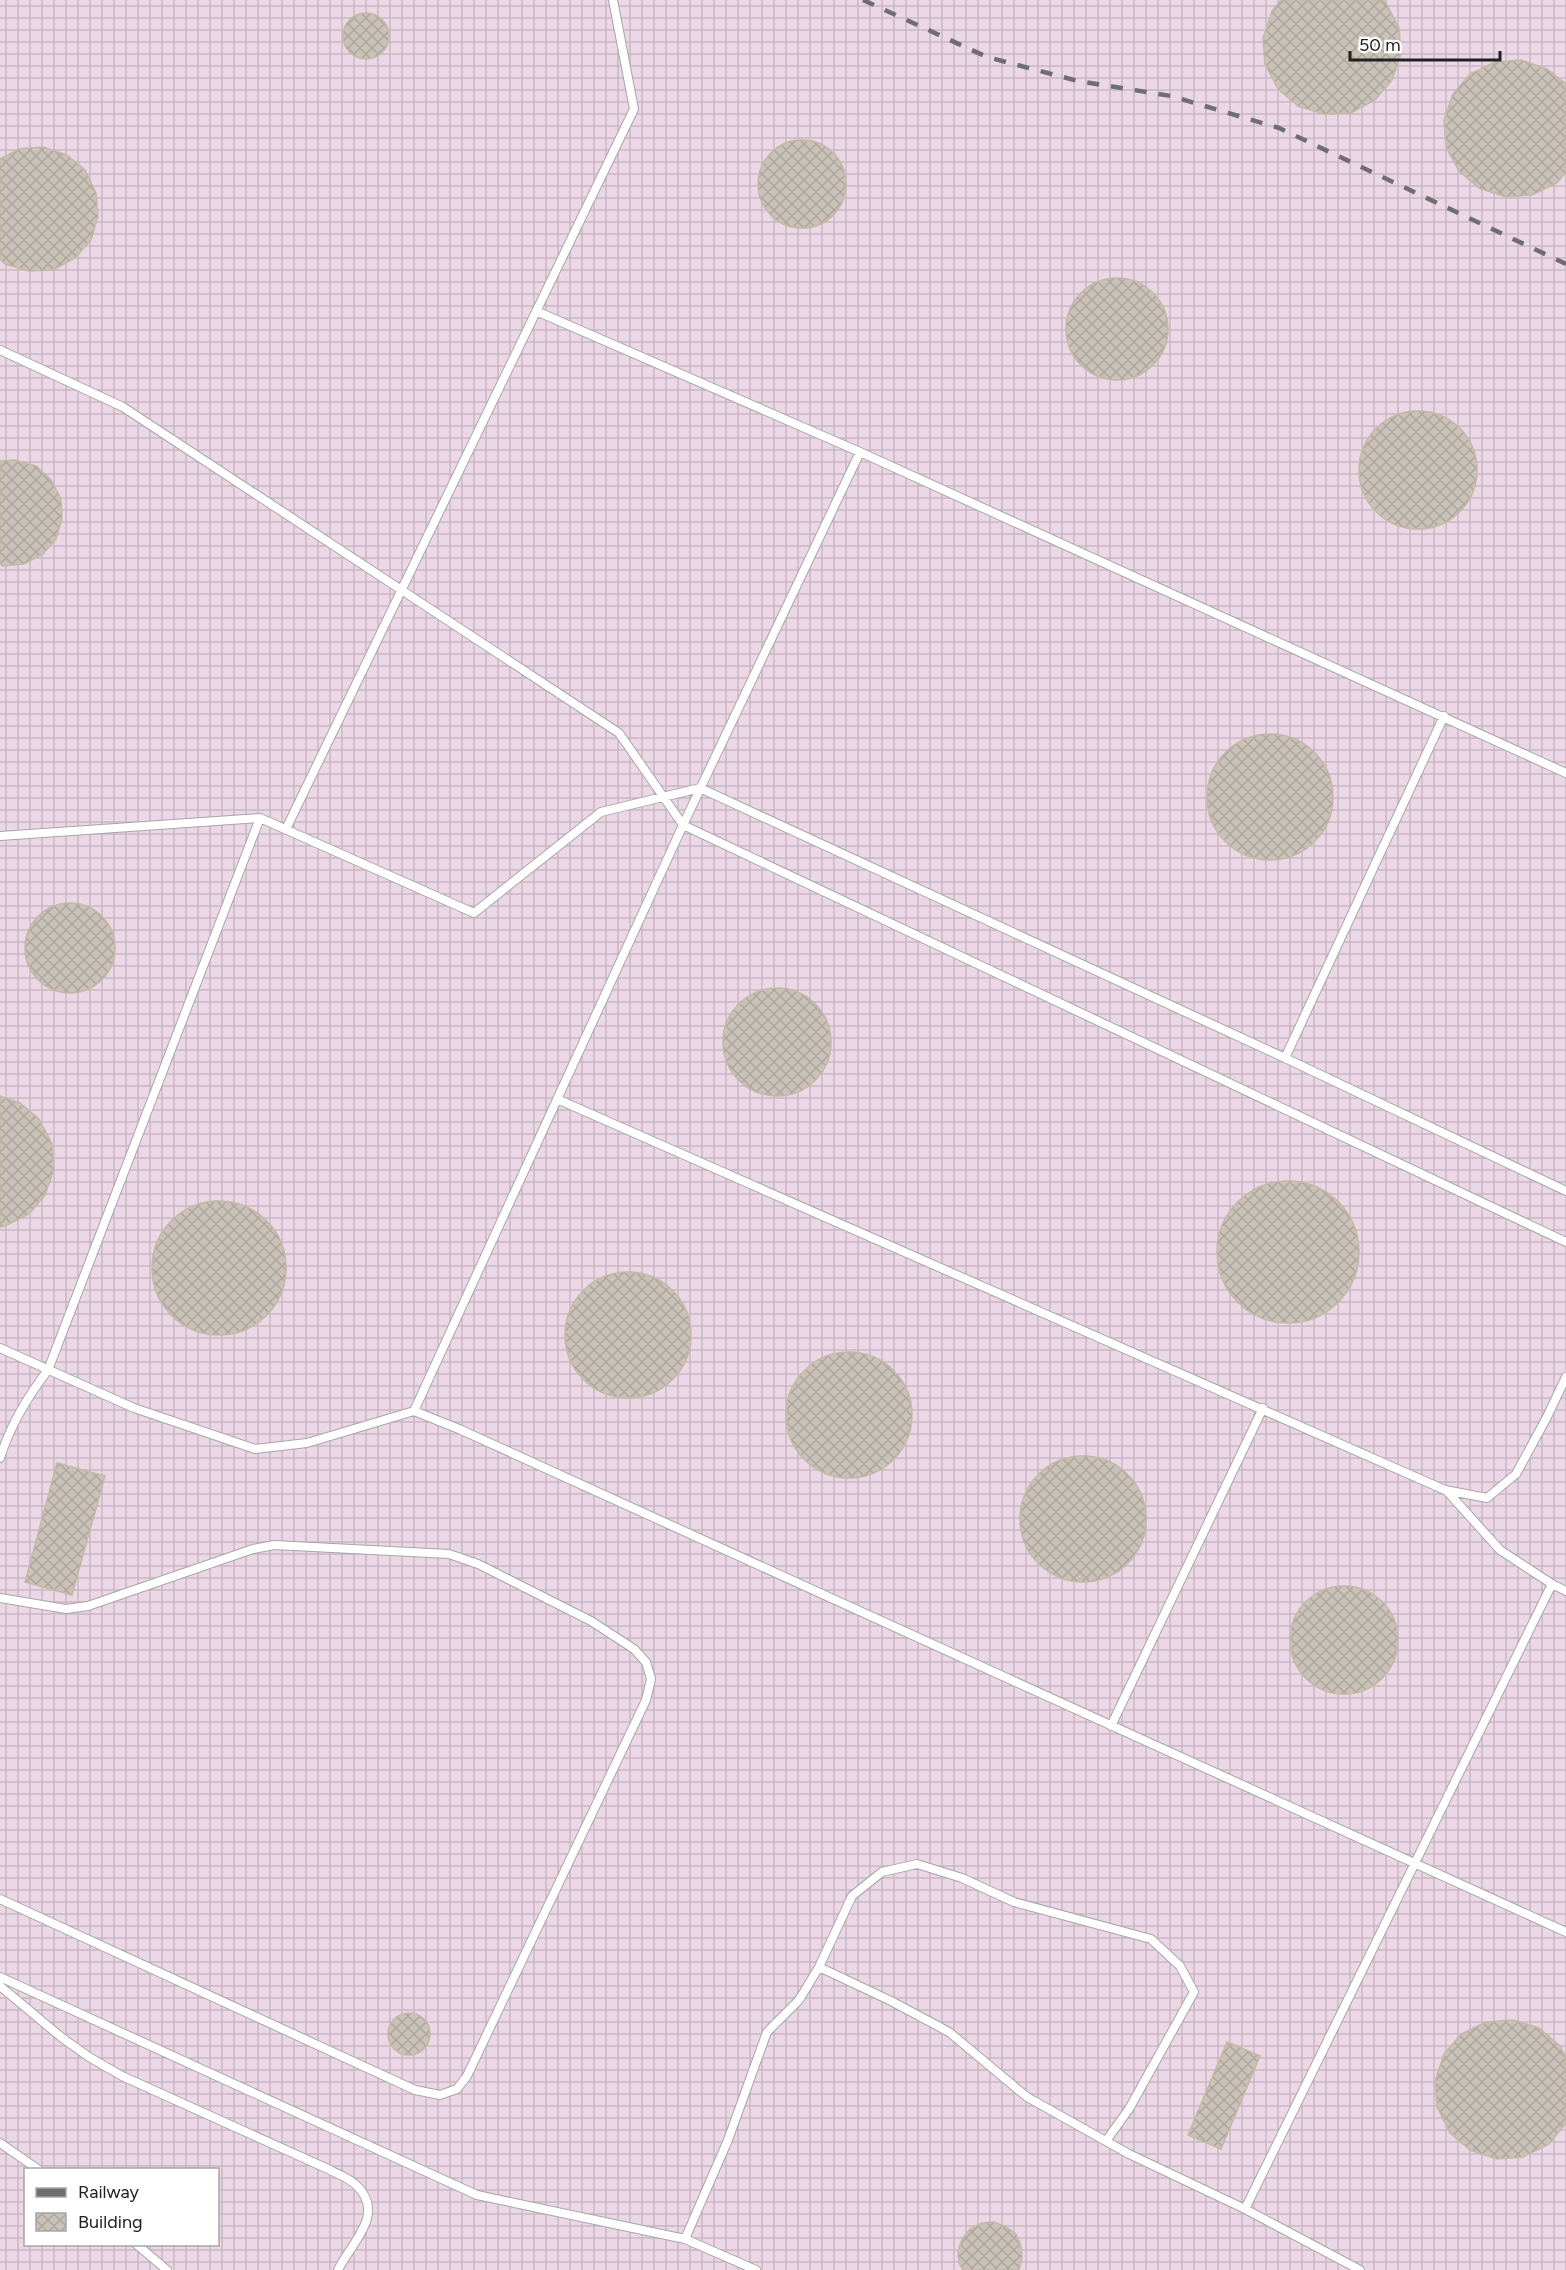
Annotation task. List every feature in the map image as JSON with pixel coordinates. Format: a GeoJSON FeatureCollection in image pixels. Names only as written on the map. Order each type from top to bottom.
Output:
{"type":"FeatureCollection","features":[{"type":"Feature","properties":{"kind":"lane"},"geometry":{"type":"LineString","coordinates":[[286,829],[634,109],[613,0]]}},
{"type":"Feature","properties":{"kind":"lane"},"geometry":{"type":"LineString","coordinates":[[536,311],[860,453],[1566,773]]}},
{"type":"Feature","properties":{"kind":"lane"},"geometry":{"type":"LineString","coordinates":[[0,350],[123,407],[620,733],[683,825],[1566,1242]]}},
{"type":"Feature","properties":{"kind":"lane"},"geometry":{"type":"LineString","coordinates":[[414,1411],[700,788],[860,453]]}},
{"type":"Feature","properties":{"kind":"lane"},"geometry":{"type":"LineString","coordinates":[[1285,1058],[1444,716]]}},
{"type":"Feature","properties":{"kind":"lane"},"geometry":{"type":"LineString","coordinates":[[0,836],[260,818],[474,913],[601,812],[700,788],[1285,1058],[1566,1191]]}},
{"type":"Feature","properties":{"kind":"lane"},"geometry":{"type":"LineString","coordinates":[[0,1458],[32,1391],[48,1370],[260,818]]}},
{"type":"Feature","properties":{"kind":"lane"},"geometry":{"type":"LineString","coordinates":[[557,1100],[1263,1408],[1445,1490],[1487,1498],[1516,1474],[1548,1417],[1566,1377]]}},
{"type":"Feature","properties":{"kind":"lane"},"geometry":{"type":"LineString","coordinates":[[0,1348],[134,1408],[255,1449],[308,1443],[414,1411],[459,1429],[1566,1932]]}},
{"type":"Feature","properties":{"kind":"lane"},"geometry":{"type":"LineString","coordinates":[[1111,1726],[1263,1408]]}},
{"type":"Feature","properties":{"kind":"lane"},"geometry":{"type":"LineString","coordinates":[[1445,1490],[1500,1550],[1566,1591]]}},
{"type":"Feature","properties":{"kind":"lane"},"geometry":{"type":"LineString","coordinates":[[0,1598],[66,1609],[88,1606],[234,1555],[274,1545],[449,1554],[478,1564],[591,1621],[634,1649],[646,1662],[651,1679],[646,1700],[467,2076],[457,2089],[440,2095],[416,2090],[353,2062],[0,1899]]}},
{"type":"Feature","properties":{"kind":"lane"},"geometry":{"type":"LineString","coordinates":[[1245,2209],[1552,1584]]}},
{"type":"Feature","properties":{"kind":"lane"},"geometry":{"type":"LineString","coordinates":[[685,2239],[728,2140],[767,2032],[799,2000],[819,1967],[852,1896],[882,1872],[917,1864],[963,1878],[1014,1902],[1151,1939],[1180,1966],[1194,1992],[1129,2109],[1106,2141]]}},
{"type":"Feature","properties":{"kind":"lane"},"geometry":{"type":"LineString","coordinates":[[819,1967],[949,2032],[1027,2097],[1106,2141],[1245,2209],[1360,2270]]}},
{"type":"Feature","properties":{"kind":"lane"},"geometry":{"type":"LineString","coordinates":[[0,1977],[477,2195],[685,2239],[756,2270]]}},
{"type":"Feature","properties":{"kind":"lane"},"geometry":{"type":"LineString","coordinates":[[0,1986],[61,2037],[122,2076],[328,2169],[356,2184],[366,2197],[370,2208],[369,2216],[360,2236],[338,2270]]}},
{"type":"Feature","properties":{"kind":"lane"},"geometry":{"type":"LineString","coordinates":[[0,2143],[38,2168]]}},
{"type":"Feature","properties":{"kind":"lane"},"geometry":{"type":"LineString","coordinates":[[138,2246],[167,2270]]}},
{"type":"Feature","properties":{"kind":"shaded area"},"geometry":{"type":"Polygon","coordinates":[[[0,0],[1566,0],[1566,2270],[0,2270],[0,0]]]}},
{"type":"Feature","properties":{"kind":"building"},"geometry":{"type":"Polygon","coordinates":[[[1281,0],[1383,0],[1386,3],[1399,28],[1401,54],[1392,80],[1375,100],[1351,113],[1324,114],[1298,106],[1278,89],[1265,64],[1263,38],[1272,11],[1281,0]]]}},
{"type":"Feature","properties":{"kind":"building"},"geometry":{"type":"Polygon","coordinates":[[[366,13],[382,20],[389,36],[382,52],[366,59],[350,52],[343,36],[350,20],[366,13]]]}},
{"type":"Feature","properties":{"kind":"building"},"geometry":{"type":"Polygon","coordinates":[[[1521,60],[1547,69],[1566,84],[1566,172],[1557,183],[1532,195],[1506,197],[1479,188],[1459,171],[1446,147],[1444,120],[1453,94],[1470,74],[1495,62],[1521,60]]]}},
{"type":"Feature","properties":{"kind":"building"},"geometry":{"type":"Polygon","coordinates":[[[802,140],[819,143],[833,153],[843,167],[846,184],[843,201],[833,215],[819,225],[802,228],[785,225],[771,215],[761,201],[758,184],[761,167],[771,153],[785,143],[802,140]]]}},
{"type":"Feature","properties":{"kind":"building"},"geometry":{"type":"Polygon","coordinates":[[[43,147],[67,155],[85,170],[96,193],[98,216],[91,240],[75,258],[53,270],[29,271],[5,264],[0,259],[0,159],[19,149],[43,147]]]}},
{"type":"Feature","properties":{"kind":"building"},"geometry":{"type":"Polygon","coordinates":[[[1117,278],[1137,282],[1153,293],[1164,309],[1168,329],[1164,349],[1153,365],[1137,376],[1117,380],[1097,376],[1081,365],[1070,349],[1066,329],[1070,309],[1081,293],[1097,282],[1117,278]]]}},
{"type":"Feature","properties":{"kind":"building"},"geometry":{"type":"Polygon","coordinates":[[[1418,411],[1441,415],[1460,428],[1473,447],[1477,470],[1473,493],[1460,512],[1441,525],[1418,529],[1395,525],[1376,512],[1363,493],[1359,470],[1363,447],[1376,428],[1395,415],[1418,411]]]}},
{"type":"Feature","properties":{"kind":"building"},"geometry":{"type":"Polygon","coordinates":[[[15,460],[36,466],[51,480],[61,499],[62,519],[56,539],[43,554],[24,564],[3,566],[0,564],[0,461],[15,460]]]}},
{"type":"Feature","properties":{"kind":"building"},"geometry":{"type":"Polygon","coordinates":[[[1270,734],[1294,738],[1315,752],[1329,773],[1333,797],[1329,821],[1315,842],[1294,856],[1270,860],[1246,856],[1225,842],[1211,821],[1207,797],[1211,773],[1225,752],[1246,738],[1270,734]]]}},
{"type":"Feature","properties":{"kind":"building"},"geometry":{"type":"Polygon","coordinates":[[[70,903],[87,906],[102,916],[112,931],[115,948],[112,965],[102,980],[87,990],[70,993],[53,990],[38,980],[28,965],[25,948],[28,931],[38,916],[53,906],[70,903]]]}},
{"type":"Feature","properties":{"kind":"building"},"geometry":{"type":"Polygon","coordinates":[[[777,988],[798,992],[815,1004],[827,1021],[831,1042],[827,1063],[815,1080],[798,1092],[777,1096],[756,1092],[739,1080],[727,1063],[723,1042],[727,1021],[739,1004],[756,992],[777,988]]]}},
{"type":"Feature","properties":{"kind":"building"},"geometry":{"type":"Polygon","coordinates":[[[0,1096],[20,1103],[39,1119],[52,1144],[54,1169],[45,1195],[29,1214],[0,1227],[0,1096]]]}},
{"type":"Feature","properties":{"kind":"building"},"geometry":{"type":"Polygon","coordinates":[[[1288,1181],[1315,1186],[1338,1202],[1354,1225],[1359,1252],[1354,1279],[1338,1302],[1315,1318],[1288,1323],[1261,1318],[1238,1302],[1222,1279],[1217,1252],[1222,1225],[1238,1202],[1261,1186],[1288,1181]]]}},
{"type":"Feature","properties":{"kind":"building"},"geometry":{"type":"Polygon","coordinates":[[[219,1201],[244,1207],[266,1221],[280,1243],[286,1268],[280,1293],[266,1315],[244,1329],[219,1335],[194,1329],[172,1315],[158,1293],[152,1268],[158,1243],[172,1221],[194,1207],[219,1201]]]}},
{"type":"Feature","properties":{"kind":"building"},"geometry":{"type":"Polygon","coordinates":[[[628,1272],[652,1277],[673,1290],[686,1311],[691,1335],[686,1359],[673,1380],[652,1393],[628,1398],[604,1393],[583,1380],[570,1359],[565,1335],[570,1311],[583,1290],[604,1277],[628,1272]]]}},
{"type":"Feature","properties":{"kind":"building"},"geometry":{"type":"Polygon","coordinates":[[[849,1352],[873,1357],[894,1370],[907,1391],[912,1415],[907,1439],[894,1460],[873,1473],[849,1478],[825,1473],[804,1460],[791,1439],[786,1415],[791,1391],[804,1370],[825,1357],[849,1352]]]}},
{"type":"Feature","properties":{"kind":"building"},"geometry":{"type":"Polygon","coordinates":[[[1083,1456],[1107,1461],[1128,1474],[1141,1495],[1146,1519],[1141,1543],[1128,1564],[1107,1577],[1083,1582],[1059,1577],[1038,1564],[1025,1543],[1020,1519],[1025,1495],[1038,1474],[1059,1461],[1083,1456]]]}},
{"type":"Feature","properties":{"kind":"building"},"geometry":{"type":"Polygon","coordinates":[[[57,1463],[105,1476],[72,1595],[25,1582],[57,1463]]]}},
{"type":"Feature","properties":{"kind":"building"},"geometry":{"type":"Polygon","coordinates":[[[1344,1586],[1365,1590],[1382,1602],[1394,1619],[1398,1640],[1394,1661],[1382,1678],[1365,1690],[1344,1694],[1323,1690],[1306,1678],[1294,1661],[1290,1640],[1294,1619],[1306,1602],[1323,1590],[1344,1586]]]}},
{"type":"Feature","properties":{"kind":"building"},"geometry":{"type":"Polygon","coordinates":[[[409,2013],[424,2019],[430,2034],[424,2049],[409,2055],[394,2049],[388,2034],[394,2019],[409,2013]]]}},
{"type":"Feature","properties":{"kind":"building"},"geometry":{"type":"Polygon","coordinates":[[[1513,2020],[1539,2028],[1560,2046],[1566,2058],[1566,2123],[1549,2144],[1523,2157],[1497,2159],[1470,2150],[1450,2133],[1437,2107],[1435,2081],[1444,2054],[1461,2034],[1486,2022],[1513,2020]]]}},
{"type":"Feature","properties":{"kind":"building"},"geometry":{"type":"Polygon","coordinates":[[[1227,2042],[1260,2056],[1221,2149],[1188,2135],[1227,2042]]]}},
{"type":"Feature","properties":{"kind":"building"},"geometry":{"type":"Polygon","coordinates":[[[994,2222],[1016,2234],[1021,2246],[1022,2258],[1019,2270],[963,2270],[959,2263],[958,2251],[962,2239],[970,2229],[982,2223],[994,2222]]]}},
{"type":"Feature","properties":{"kind":"railway"},"geometry":{"type":"LineString","coordinates":[[863,0],[987,57],[1078,81],[1171,96],[1279,128],[1566,264]]}}]}
